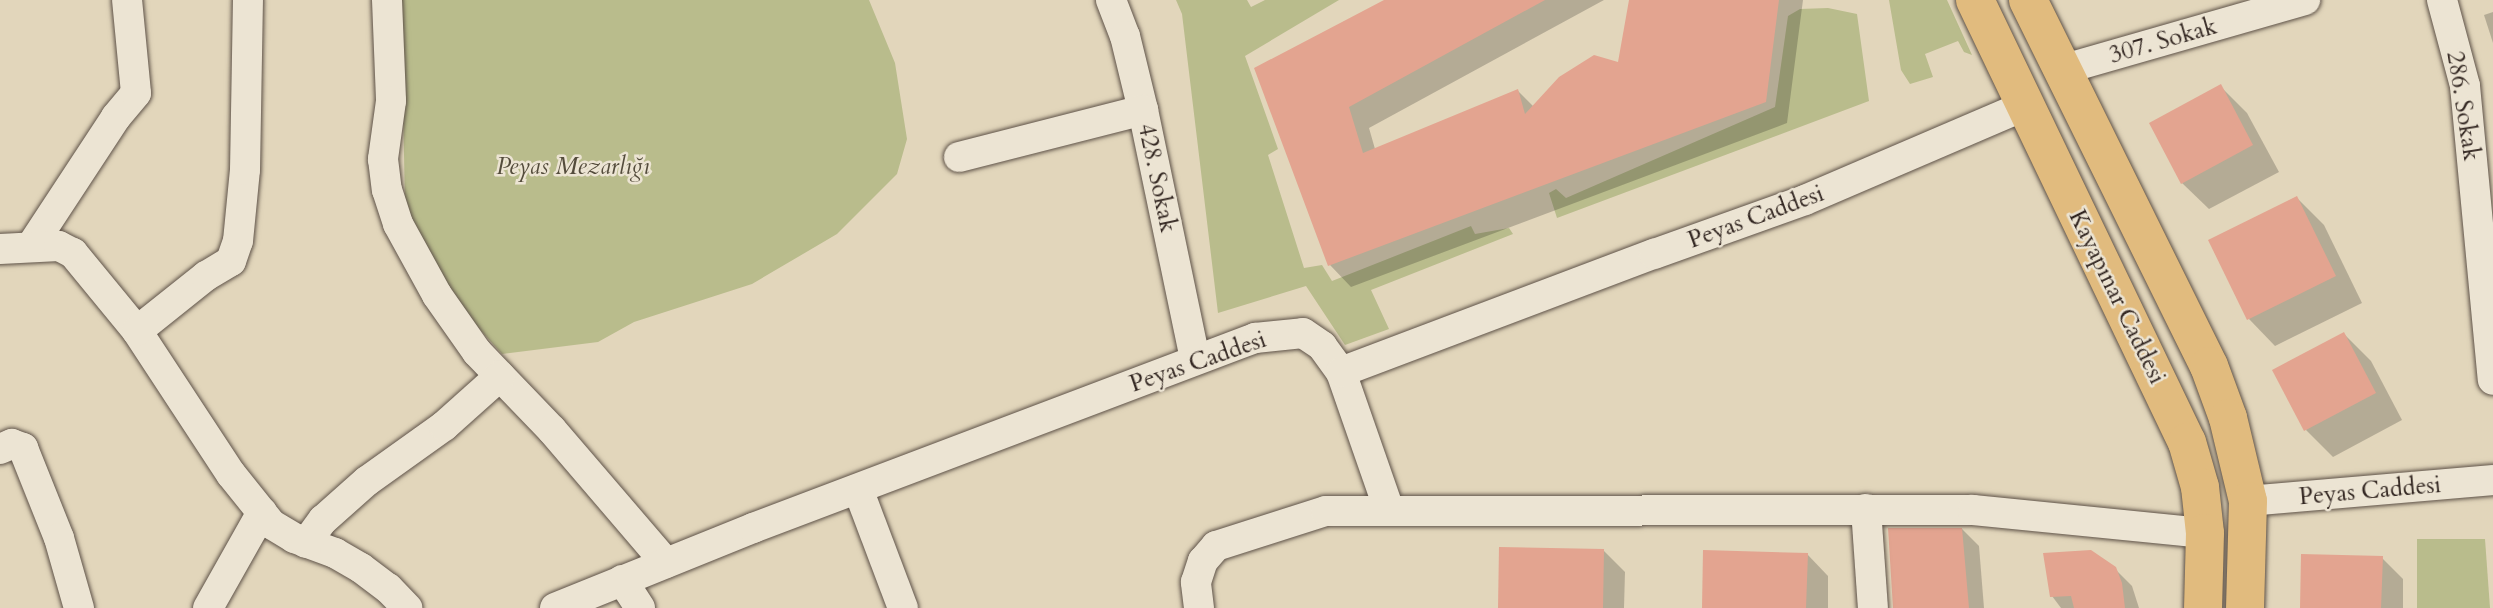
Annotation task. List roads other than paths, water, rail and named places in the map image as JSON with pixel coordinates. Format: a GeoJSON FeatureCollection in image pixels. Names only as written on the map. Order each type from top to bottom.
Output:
{"type":"FeatureCollection","features":[{"type":"Feature","properties":{"kind":"main road","name":"Kayapınar Caddesi"},"geometry":{"type":"LineString","coordinates":[[1975,0],[2187,442],[2200,487],[2205,533],[2203,608]]}},
{"type":"Feature","properties":{"kind":"main road","name":"Kayapınar Caddesi"},"geometry":{"type":"LineString","coordinates":[[2028,0],[2209,366],[2228,418],[2248,501],[2245,608]]}},
{"type":"Feature","properties":{"kind":"street"},"geometry":{"type":"LineString","coordinates":[[32,245],[116,117],[136,93],[127,0]]}},
{"type":"Feature","properties":{"kind":"street"},"geometry":{"type":"LineString","coordinates":[[137,331],[206,276],[231,261],[239,241],[245,170],[248,0]]}},
{"type":"Feature","properties":{"kind":"street"},"geometry":{"type":"LineString","coordinates":[[387,0],[391,101],[383,159],[387,190],[398,224],[437,295],[477,352],[552,430],[666,563]]}},
{"type":"Feature","properties":{"kind":"street","name":"428. Sokak"},"geometry":{"type":"LineString","coordinates":[[1111,0],[1125,36],[1143,110],[1195,358]]}},
{"type":"Feature","properties":{"kind":"street","name":"307. Sokak"},"geometry":{"type":"LineString","coordinates":[[2061,70],[2305,0]]}},
{"type":"Feature","properties":{"kind":"street","name":"286. Sokak"},"geometry":{"type":"LineString","coordinates":[[2442,0],[2465,86],[2493,380]]}},
{"type":"Feature","properties":{"kind":"street","name":"Peyas Caddesi"},"geometry":{"type":"LineString","coordinates":[[555,608],[1195,358],[1255,338],[1303,333],[1322,346],[1341,373],[1654,254],[1805,200],[2024,106]]}},
{"type":"Feature","properties":{"kind":"street"},"geometry":{"type":"LineString","coordinates":[[959,157],[1143,110]]}},
{"type":"Feature","properties":{"kind":"street"},"geometry":{"type":"LineString","coordinates":[[0,249],[32,245],[59,246],[73,253],[137,331],[231,474],[271,524],[306,543],[335,552],[361,568],[388,588],[407,608]]}},
{"type":"Feature","properties":{"kind":"street"},"geometry":{"type":"LineString","coordinates":[[1341,373],[1389,510]]}},
{"type":"Feature","properties":{"kind":"street"},"geometry":{"type":"LineString","coordinates":[[306,543],[323,520],[367,481],[444,426],[500,376]]}},
{"type":"Feature","properties":{"kind":"street"},"geometry":{"type":"LineString","coordinates":[[0,449],[12,444],[23,448],[59,538],[79,608]]}},
{"type":"Feature","properties":{"kind":"street","name":"Peyas Caddesi"},"geometry":{"type":"LineString","coordinates":[[2248,501],[2493,480]]}},
{"type":"Feature","properties":{"kind":"street"},"geometry":{"type":"LineString","coordinates":[[858,489],[903,608]]}},
{"type":"Feature","properties":{"kind":"street"},"geometry":{"type":"LineString","coordinates":[[1866,509],[1872,608]]}},
{"type":"Feature","properties":{"kind":"street"},"geometry":{"type":"LineString","coordinates":[[1199,608],[1196,582],[1203,561],[1216,546],[1326,510],[1973,510],[2205,533]]}},
{"type":"Feature","properties":{"kind":"street"},"geometry":{"type":"LineString","coordinates":[[208,608],[262,512]]}},
{"type":"Feature","properties":{"kind":"street"},"geometry":{"type":"LineString","coordinates":[[622,580],[640,608]]}},
{"type":"Feature","properties":{"kind":"park label","name":"Peyas Mezarlığı"},"geometry":{"type":"Point","coordinates":[573,167]}}]}
